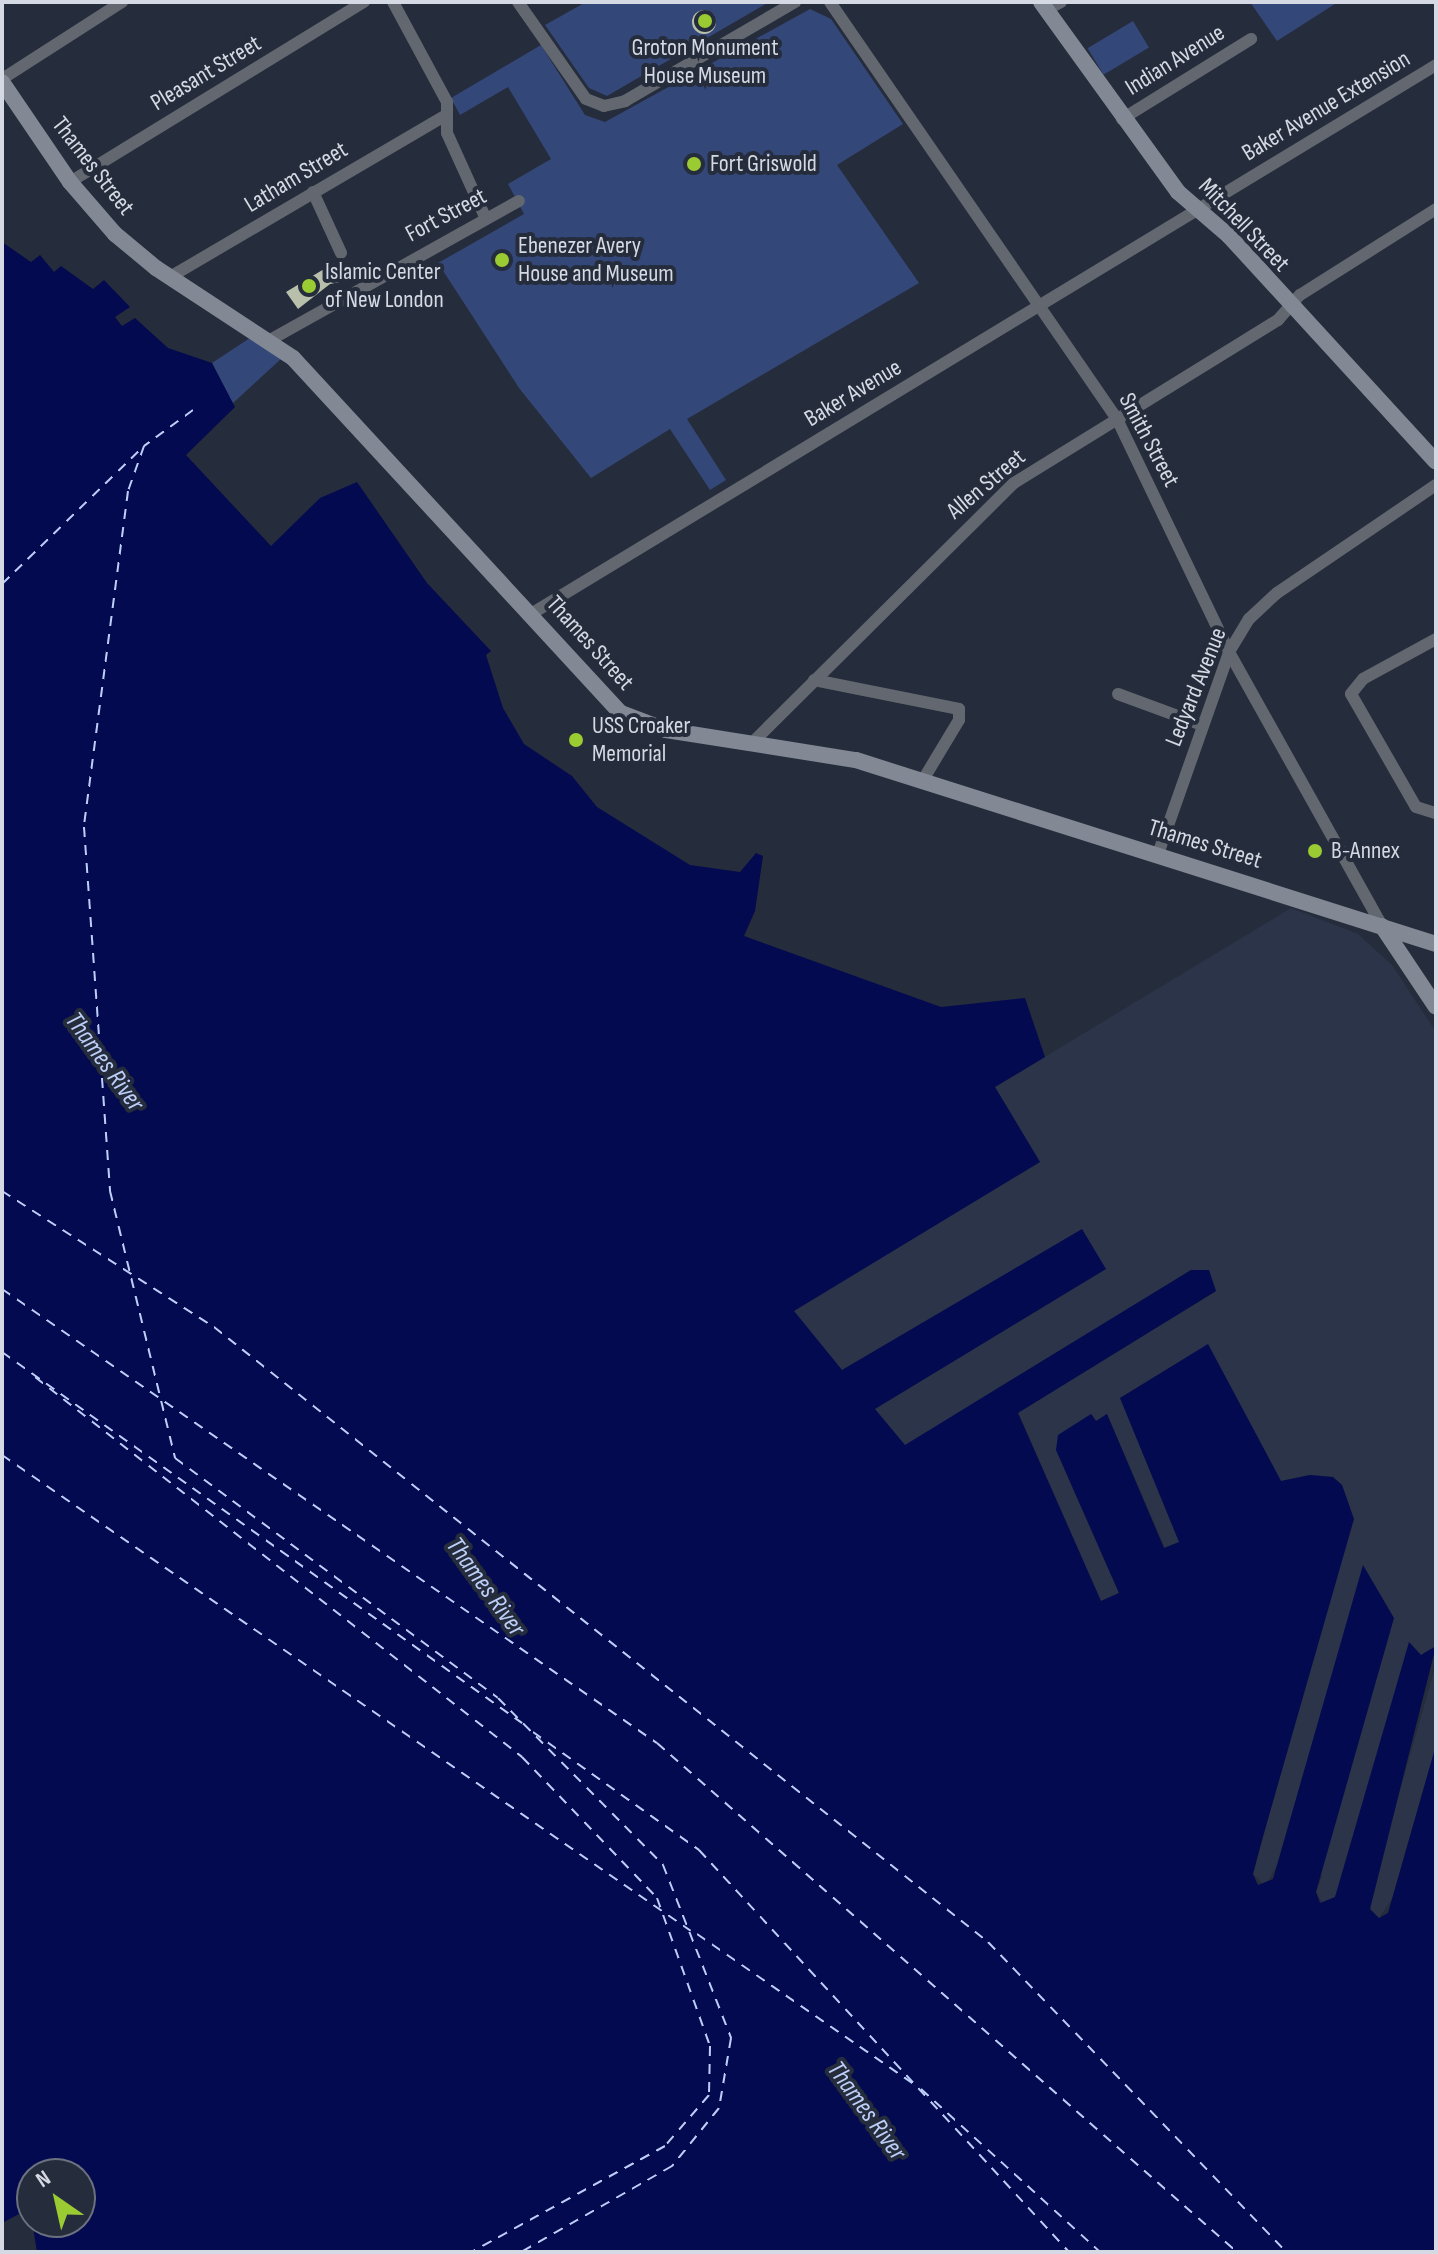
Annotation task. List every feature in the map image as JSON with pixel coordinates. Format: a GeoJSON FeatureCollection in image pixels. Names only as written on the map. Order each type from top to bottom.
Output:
{"type":"FeatureCollection","features":[{"type":"Feature","properties":{"kind":"street"},"geometry":{"type":"LineString","coordinates":[[2,81],[122,2]]}},
{"type":"Feature","properties":{"kind":"street","name":"Pleasant Street"},"geometry":{"type":"LineString","coordinates":[[70,182],[364,2]]}},
{"type":"Feature","properties":{"kind":"street"},"geometry":{"type":"LineString","coordinates":[[393,2],[447,102],[444,116],[486,219]]}},
{"type":"Feature","properties":{"kind":"street"},"geometry":{"type":"LineString","coordinates":[[518,2],[586,99],[604,106],[625,101],[795,2]]}},
{"type":"Feature","properties":{"kind":"street","name":"Smith Street"},"geometry":{"type":"LineString","coordinates":[[830,2],[1117,419],[1229,652],[1382,926]]}},
{"type":"Feature","properties":{"kind":"street","name":"Mitchell Street"},"geometry":{"type":"LineString","coordinates":[[1049,5],[1122,119],[1197,210],[1229,236],[1290,308],[1436,462]]}},
{"type":"Feature","properties":{"kind":"street","name":"Indian Avenue"},"geometry":{"type":"LineString","coordinates":[[1122,119],[1251,39]]}},
{"type":"Feature","properties":{"kind":"street","name":"Baker Avenue Extension"},"geometry":{"type":"LineString","coordinates":[[1197,210],[1436,65]]}},
{"type":"Feature","properties":{"kind":"street","name":"Thames Street"},"geometry":{"type":"LineString","coordinates":[[2,81],[70,182],[115,234],[170,277],[270,340],[621,713],[651,727],[856,760],[1436,944]]}},
{"type":"Feature","properties":{"kind":"street","name":"Latham Street"},"geometry":{"type":"LineString","coordinates":[[170,277],[444,116]]}},
{"type":"Feature","properties":{"kind":"street"},"geometry":{"type":"LineString","coordinates":[[313,192],[341,253]]}},
{"type":"Feature","properties":{"kind":"street","name":"Fort Street"},"geometry":{"type":"LineString","coordinates":[[270,340],[519,201]]}},
{"type":"Feature","properties":{"kind":"street","name":"Allen Street"},"geometry":{"type":"LineString","coordinates":[[751,744],[1002,492],[1290,308],[1349,261],[1436,209]]}},
{"type":"Feature","properties":{"kind":"street","name":"Baker Avenue"},"geometry":{"type":"LineString","coordinates":[[531,614],[1197,210]]}},
{"type":"Feature","properties":{"kind":"street","name":"Ledyard Avenue"},"geometry":{"type":"LineString","coordinates":[[1158,854],[1229,652],[1260,606],[1436,485]]}},
{"type":"Feature","properties":{"kind":"street"},"geometry":{"type":"LineString","coordinates":[[1430,814],[1351,694],[1363,679],[1436,639]]}},
{"type":"Feature","properties":{"kind":"street"},"geometry":{"type":"LineString","coordinates":[[814,680],[959,709],[959,720],[923,780]]}},
{"type":"Feature","properties":{"kind":"street"},"geometry":{"type":"LineString","coordinates":[[1118,694],[1202,725]]}},
{"type":"Feature","properties":{"kind":"street"},"geometry":{"type":"LineString","coordinates":[[1382,926],[1436,1007]]}},
{"type":"Feature","properties":{"kind":"shaded area"},"geometry":{"type":"Polygon","coordinates":[[[586,2],[769,2],[607,96],[589,88],[545,25],[586,2]]]}},
{"type":"Feature","properties":{"kind":"shaded area"},"geometry":{"type":"Polygon","coordinates":[[[1250,2],[1338,2],[1277,41],[1250,2]]]}},
{"type":"Feature","properties":{"kind":"shaded area"},"geometry":{"type":"Polygon","coordinates":[[[810,9],[831,19],[903,124],[837,165],[919,283],[687,419],[726,480],[710,490],[670,429],[591,478],[519,388],[438,263],[524,214],[508,184],[551,159],[508,87],[460,115],[451,98],[541,45],[585,115],[605,122],[810,9]]]}},
{"type":"Feature","properties":{"kind":"shaded area"},"geometry":{"type":"Polygon","coordinates":[[[1133,21],[1149,48],[1104,75],[1088,48],[1133,21]]]}},
{"type":"Feature","properties":{"kind":"shaded area"},"geometry":{"type":"Polygon","coordinates":[[[253,336],[282,358],[232,404],[212,363],[253,336]]]}},
{"type":"Feature","properties":{"kind":"shaded area"},"geometry":{"type":"Polygon","coordinates":[[[1291,908],[1358,934],[1392,965],[1436,1032],[1436,1646],[1421,1655],[1410,1643],[1340,1884],[1333,1901],[1323,1904],[1316,1892],[1322,1876],[1277,1865],[1265,1886],[1253,1874],[1352,1514],[1342,1485],[1333,1477],[1309,1475],[1281,1481],[1208,1345],[1120,1398],[1180,1542],[1165,1548],[1107,1414],[1096,1421],[1092,1414],[1056,1450],[1119,1593],[1101,1601],[1018,1412],[1215,1292],[1209,1270],[1191,1270],[905,1446],[874,1409],[1105,1269],[1082,1230],[842,1370],[793,1310],[1040,1162],[995,1087],[1291,908]]]}},
{"type":"Feature","properties":{"kind":"shaded area"},"geometry":{"type":"Polygon","coordinates":[[[1436,1664],[1436,1745],[1392,1899],[1379,1918],[1370,1909],[1372,1889],[1436,1664]]]}},
{"type":"Feature","properties":{"kind":"water","name":"Thames River"},"geometry":{"type":"Polygon","coordinates":[[[2,242],[31,262],[40,255],[54,272],[61,266],[93,289],[104,280],[130,307],[115,317],[122,326],[135,318],[168,348],[212,363],[235,407],[186,455],[271,546],[320,498],[357,482],[427,583],[491,651],[486,655],[503,708],[524,744],[572,776],[597,807],[690,865],[740,872],[756,853],[763,856],[755,911],[744,936],[941,1007],[1025,998],[1045,1057],[995,1087],[1040,1162],[794,1311],[842,1370],[1082,1229],[1106,1269],[875,1409],[905,1445],[1191,1270],[1209,1270],[1216,1291],[1018,1413],[1101,1601],[1119,1593],[1056,1450],[1058,1435],[1091,1414],[1096,1421],[1107,1414],[1164,1548],[1179,1542],[1120,1398],[1208,1344],[1281,1481],[1310,1475],[1333,1477],[1342,1485],[1354,1519],[1253,1874],[1258,1885],[1273,1879],[1363,1565],[1394,1618],[1316,1892],[1320,1903],[1335,1897],[1409,1642],[1421,1655],[1436,1646],[1370,1909],[1379,1918],[1388,1913],[1436,1745],[1436,2252],[37,2252],[35,2238],[96,2238],[96,2158],[16,2158],[16,2216],[4,2222],[2,2231],[2,242]]]}},
{"type":"Feature","properties":{"kind":"building","name":"Groton Monument House Museum"},"geometry":{"type":"Polygon","coordinates":[[[704,10],[713,13],[716,22],[713,31],[704,34],[695,31],[692,22],[695,13],[704,10]]]}},
{"type":"Feature","properties":{"kind":"building","name":"Islamic Center of New London"},"geometry":{"type":"Polygon","coordinates":[[[334,263],[345,281],[330,284],[298,309],[286,292],[334,263]]]}},
{"type":"Feature","properties":{"kind":"ferry route"},"geometry":{"type":"LineString","coordinates":[[193,410],[144,446],[128,491],[84,827],[110,1191],[175,1458],[498,1698],[663,1865],[731,2038],[719,2108],[672,2166],[521,2252]]}},
{"type":"Feature","properties":{"kind":"ferry route"},"geometry":{"type":"LineString","coordinates":[[2,584],[141,449]]}},
{"type":"Feature","properties":{"kind":"ferry route"},"geometry":{"type":"LineString","coordinates":[[2,1191],[214,1327],[988,1942],[1286,2252]]}},
{"type":"Feature","properties":{"kind":"ferry route"},"geometry":{"type":"LineString","coordinates":[[2,1289],[657,1743],[1237,2252]]}},
{"type":"Feature","properties":{"kind":"ferry route"},"geometry":{"type":"LineString","coordinates":[[2,1352],[522,1723]]}},
{"type":"Feature","properties":{"kind":"ferry route"},"geometry":{"type":"LineString","coordinates":[[35,1377],[522,1757],[657,1898],[710,2046],[709,2095],[665,2146],[471,2252]]}},
{"type":"Feature","properties":{"kind":"ferry route"},"geometry":{"type":"LineString","coordinates":[[2,1455],[691,1931]]}},
{"type":"Feature","properties":{"kind":"ferry route"},"geometry":{"type":"LineString","coordinates":[[533,1732],[699,1850],[1069,2252]]}},
{"type":"Feature","properties":{"kind":"ferry route"},"geometry":{"type":"LineString","coordinates":[[697,1934],[912,2083]]}},
{"type":"Feature","properties":{"kind":"ferry route"},"geometry":{"type":"LineString","coordinates":[[921,2089],[1100,2252]]}},
{"type":"Feature","properties":{"kind":"place","name":"Groton Monument House Museum"},"geometry":{"type":"Point","coordinates":[705,21]}},
{"type":"Feature","properties":{"kind":"place","name":"Fort Griswold"},"geometry":{"type":"Point","coordinates":[694,164]}},
{"type":"Feature","properties":{"kind":"place","name":"Ebenezer Avery House and Museum"},"geometry":{"type":"Point","coordinates":[502,260]}},
{"type":"Feature","properties":{"kind":"place","name":"Islamic Center of New London"},"geometry":{"type":"Point","coordinates":[309,286]}},
{"type":"Feature","properties":{"kind":"place","name":"USS Croaker Memorial"},"geometry":{"type":"Point","coordinates":[576,740]}},
{"type":"Feature","properties":{"kind":"place","name":"B-Annex"},"geometry":{"type":"Point","coordinates":[1315,851]}}]}
